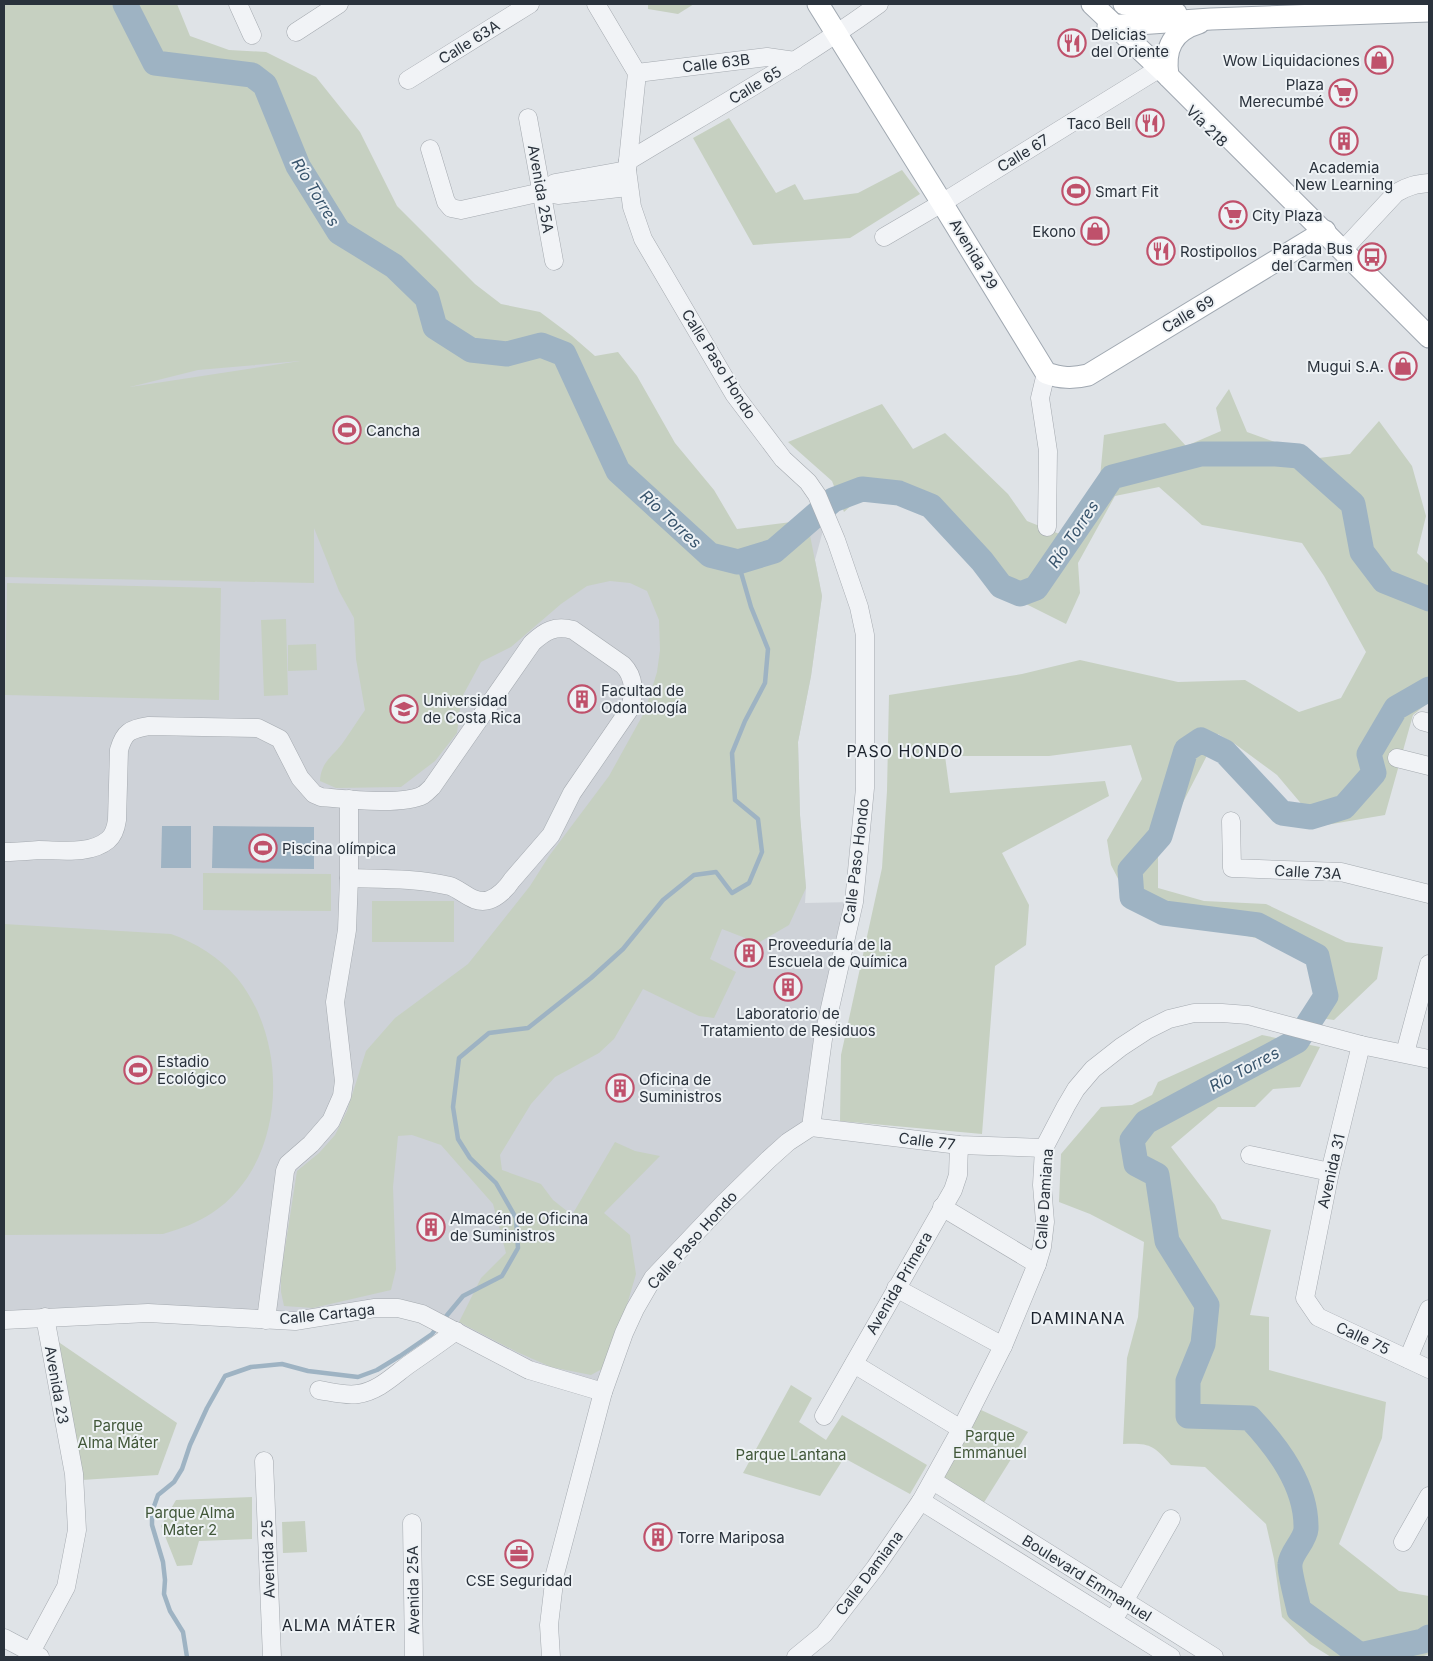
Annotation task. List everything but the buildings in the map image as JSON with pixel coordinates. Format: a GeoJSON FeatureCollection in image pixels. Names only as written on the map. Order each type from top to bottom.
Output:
{"type":"FeatureCollection","features":[{"type":"Feature","properties":{"kind":"main road","name":"Avenida 29"},"geometry":{"type":"LineString","coordinates":[[818,4],[1046,373]]}},
{"type":"Feature","properties":{"kind":"main road"},"geometry":{"type":"LineString","coordinates":[[1081,4],[1111,25],[1429,11]]}},
{"type":"Feature","properties":{"kind":"main road"},"geometry":{"type":"LineString","coordinates":[[1092,4],[1111,25]]}},
{"type":"Feature","properties":{"kind":"main road"},"geometry":{"type":"LineString","coordinates":[[1124,4],[1211,20]]}},
{"type":"Feature","properties":{"kind":"main road"},"geometry":{"type":"LineString","coordinates":[[1160,72],[1166,61],[1169,46],[1178,34],[1191,26],[1211,20]]}},
{"type":"Feature","properties":{"kind":"main road","name":"Vía 218"},"geometry":{"type":"LineString","coordinates":[[1111,25],[1343,250],[1429,337]]}},
{"type":"Feature","properties":{"kind":"main road","name":"Calle 69"},"geometry":{"type":"LineString","coordinates":[[1046,373],[1072,379],[1088,375],[1318,226]]}},
{"type":"Feature","properties":{"kind":"street"},"geometry":{"type":"LineString","coordinates":[[238,4],[252,35]]}},
{"type":"Feature","properties":{"kind":"street"},"geometry":{"type":"LineString","coordinates":[[296,32],[339,4]]}},
{"type":"Feature","properties":{"kind":"street","name":"Calle 63A"},"geometry":{"type":"LineString","coordinates":[[408,80],[530,4]]}},
{"type":"Feature","properties":{"kind":"street"},"geometry":{"type":"LineString","coordinates":[[596,4],[637,73]]}},
{"type":"Feature","properties":{"kind":"street","name":"Calle 65"},"geometry":{"type":"LineString","coordinates":[[430,149],[446,202],[451,208],[461,210],[542,192],[555,183],[628,173],[879,4]]}},
{"type":"Feature","properties":{"kind":"street","name":"Calle 63B"},"geometry":{"type":"LineString","coordinates":[[637,73],[767,57],[795,61]]}},
{"type":"Feature","properties":{"kind":"street","name":"Calle 67"},"geometry":{"type":"LineString","coordinates":[[884,237],[1160,72]]}},
{"type":"Feature","properties":{"kind":"street","name":"Calle Paso Hondo"},"geometry":{"type":"LineString","coordinates":[[551,1657],[548,1625],[555,1574],[602,1392],[631,1317],[653,1278],[724,1203],[788,1142],[811,1127],[823,1039],[854,902],[865,788],[865,635],[859,607],[836,540],[817,495],[808,482],[783,459],[734,394],[643,239],[632,207],[628,173],[637,73]]}},
{"type":"Feature","properties":{"kind":"street","name":"Avenida 25A"},"geometry":{"type":"LineString","coordinates":[[528,118],[554,261]]}},
{"type":"Feature","properties":{"kind":"street"},"geometry":{"type":"LineString","coordinates":[[1343,250],[1396,193],[1407,186],[1429,183]]}},
{"type":"Feature","properties":{"kind":"street"},"geometry":{"type":"LineString","coordinates":[[1046,373],[1040,398],[1048,451],[1047,528]]}},
{"type":"Feature","properties":{"kind":"street"},"geometry":{"type":"LineString","coordinates":[[4,852],[76,850],[101,845],[110,840],[116,830],[118,820],[119,750],[122,740],[128,732],[136,728],[149,726],[258,728],[280,739],[300,778],[314,794],[320,797],[411,799],[424,795],[438,780],[532,643],[551,629],[565,628],[573,630],[629,670],[633,685],[632,702],[629,710],[572,792],[551,835],[507,888],[488,900],[476,900],[458,889],[448,886],[416,881],[349,878]]}},
{"type":"Feature","properties":{"kind":"street"},"geometry":{"type":"LineString","coordinates":[[1397,758],[1429,766]]}},
{"type":"Feature","properties":{"kind":"street"},"geometry":{"type":"LineString","coordinates":[[266,1320],[285,1171],[288,1164],[311,1144],[331,1121],[342,1096],[344,1081],[335,1002],[345,946],[349,878],[349,799]]}},
{"type":"Feature","properties":{"kind":"street","name":"Calle 73A"},"geometry":{"type":"LineString","coordinates":[[1231,821],[1232,868],[1340,872],[1429,894]]}},
{"type":"Feature","properties":{"kind":"street"},"geometry":{"type":"LineString","coordinates":[[1405,1053],[1429,964]]}},
{"type":"Feature","properties":{"kind":"street","name":"Calle Damiana"},"geometry":{"type":"LineString","coordinates":[[796,1657],[824,1634],[875,1568],[921,1501],[934,1481],[1003,1346],[1037,1264],[1042,1247],[1045,1222],[1042,1185],[1044,1148],[1076,1089],[1093,1069],[1147,1030],[1169,1019],[1194,1013],[1248,1015],[1361,1046],[1429,1059]]}},
{"type":"Feature","properties":{"kind":"street","name":"Avenida 31"},"geometry":{"type":"LineString","coordinates":[[1305,1298],[1330,1172],[1361,1046]]}},
{"type":"Feature","properties":{"kind":"street","name":"Calle 77"},"geometry":{"type":"LineString","coordinates":[[811,1127],[959,1145],[1044,1148]]}},
{"type":"Feature","properties":{"kind":"street","name":"Avenida Primera"},"geometry":{"type":"LineString","coordinates":[[824,1416],[953,1190],[958,1175],[959,1145]]}},
{"type":"Feature","properties":{"kind":"street"},"geometry":{"type":"LineString","coordinates":[[1250,1155],[1330,1172]]}},
{"type":"Feature","properties":{"kind":"street"},"geometry":{"type":"LineString","coordinates":[[942,1207],[1037,1264]]}},
{"type":"Feature","properties":{"kind":"street"},"geometry":{"type":"LineString","coordinates":[[896,1288],[1003,1346]]}},
{"type":"Feature","properties":{"kind":"street","name":"Calle 75"},"geometry":{"type":"LineString","coordinates":[[1305,1298],[1318,1317],[1429,1369]]}},
{"type":"Feature","properties":{"kind":"street","name":"Calle Cartaga"},"geometry":{"type":"LineString","coordinates":[[4,1320],[148,1313],[295,1321],[375,1308],[398,1308],[422,1314],[529,1370],[602,1392]]}},
{"type":"Feature","properties":{"kind":"street"},"geometry":{"type":"LineString","coordinates":[[1408,1359],[1429,1309]]}},
{"type":"Feature","properties":{"kind":"street","name":"Avenida 23"},"geometry":{"type":"LineString","coordinates":[[36,1654],[66,1587],[77,1530],[74,1474],[44,1317]]}},
{"type":"Feature","properties":{"kind":"street"},"geometry":{"type":"LineString","coordinates":[[319,1390],[344,1395],[360,1394],[374,1389],[386,1383],[456,1331]]}},
{"type":"Feature","properties":{"kind":"street"},"geometry":{"type":"LineString","coordinates":[[854,1364],[961,1429]]}},
{"type":"Feature","properties":{"kind":"street","name":"Avenida 25"},"geometry":{"type":"LineString","coordinates":[[264,1461],[272,1657]]}},
{"type":"Feature","properties":{"kind":"street","name":"Boulevard Emmanuel"},"geometry":{"type":"LineString","coordinates":[[934,1481],[1214,1657]]}},
{"type":"Feature","properties":{"kind":"street"},"geometry":{"type":"LineString","coordinates":[[1403,1542],[1429,1496]]}},
{"type":"Feature","properties":{"kind":"street","name":"Boulevard Emmanuel"},"geometry":{"type":"LineString","coordinates":[[921,1501],[1171,1657]]}},
{"type":"Feature","properties":{"kind":"street"},"geometry":{"type":"LineString","coordinates":[[1112,1621],[1171,1519]]}},
{"type":"Feature","properties":{"kind":"street","name":"Avenida 25A"},"geometry":{"type":"LineString","coordinates":[[412,1523],[414,1657]]}},
{"type":"Feature","properties":{"kind":"street"},"geometry":{"type":"LineString","coordinates":[[4,1638],[36,1654]]}},
{"type":"Feature","properties":{"kind":"shaded area","name":"Universidad de Costa Rica"},"geometry":{"type":"Polygon","coordinates":[[[186,258],[618,471],[774,551],[828,512],[815,560],[822,596],[811,676],[798,742],[800,815],[806,888],[805,903],[854,902],[811,1127],[653,1278],[603,1392],[529,1370],[422,1314],[4,1320],[4,465],[186,258]]]}},
{"type":"Feature","properties":{"kind":"green space"},"geometry":{"type":"Polygon","coordinates":[[[4,4],[177,4],[190,36],[229,50],[266,52],[316,77],[360,132],[397,206],[475,284],[501,304],[540,312],[595,356],[618,352],[637,376],[675,443],[714,490],[737,529],[807,520],[822,596],[811,676],[798,742],[800,815],[806,888],[789,925],[758,943],[722,929],[710,959],[736,972],[714,1018],[699,1016],[643,989],[614,1039],[599,1053],[555,1077],[531,1104],[500,1155],[502,1170],[541,1184],[553,1200],[572,1215],[615,1142],[635,1151],[660,1156],[604,1213],[630,1235],[636,1274],[622,1322],[602,1369],[591,1375],[551,1367],[459,1322],[481,1278],[506,1253],[493,1204],[441,1145],[412,1135],[398,1136],[393,1187],[396,1269],[391,1290],[313,1308],[284,1306],[281,1292],[281,1274],[297,1171],[319,1153],[335,1135],[347,1111],[366,1051],[395,1018],[468,964],[530,886],[549,856],[609,776],[645,711],[657,672],[660,650],[659,620],[647,591],[630,583],[610,581],[587,586],[561,604],[511,647],[481,662],[461,699],[457,733],[435,761],[401,787],[336,788],[320,781],[322,769],[365,710],[356,659],[354,618],[339,591],[314,528],[314,583],[4,577],[4,4]],[[300,361],[198,370],[130,387],[300,361]]]}},
{"type":"Feature","properties":{"kind":"green space"},"geometry":{"type":"Polygon","coordinates":[[[648,4],[694,4],[678,14],[648,9],[648,4]]]}},
{"type":"Feature","properties":{"kind":"green space"},"geometry":{"type":"Polygon","coordinates":[[[729,118],[776,193],[795,184],[804,200],[858,193],[902,170],[920,194],[850,238],[753,245],[693,138],[729,118]]]}},
{"type":"Feature","properties":{"kind":"green space"},"geometry":{"type":"Polygon","coordinates":[[[1229,389],[1247,432],[1319,458],[1350,454],[1379,421],[1412,466],[1426,516],[1417,553],[1429,564],[1429,702],[1413,715],[1385,815],[1320,826],[1277,775],[1218,734],[1158,851],[1158,888],[1204,901],[1266,904],[1346,942],[1383,947],[1377,979],[1334,1020],[1305,1016],[1316,990],[1317,972],[1306,961],[1269,941],[1134,910],[1111,865],[1107,840],[1142,779],[1131,745],[1049,756],[945,756],[950,793],[1105,781],[1109,796],[1002,853],[1029,905],[1026,945],[995,966],[982,1134],[840,1121],[841,1055],[882,868],[887,791],[889,695],[1022,674],[1080,660],[1178,682],[1245,680],[1299,712],[1341,698],[1366,652],[1324,576],[1302,543],[1202,525],[1159,487],[1115,496],[1078,563],[1080,593],[1066,624],[988,585],[935,519],[914,503],[864,494],[844,512],[832,481],[788,442],[882,404],[913,449],[945,433],[1008,494],[1027,521],[1067,537],[1095,506],[1099,488],[1104,435],[1165,423],[1186,446],[1221,431],[1216,408],[1229,389]]]}},
{"type":"Feature","properties":{"kind":"green space"},"geometry":{"type":"Polygon","coordinates":[[[7,583],[221,588],[219,700],[5,695],[7,583]]]}},
{"type":"Feature","properties":{"kind":"green space"},"geometry":{"type":"Polygon","coordinates":[[[286,619],[288,695],[264,696],[261,620],[286,619]]]}},
{"type":"Feature","properties":{"kind":"green space"},"geometry":{"type":"Polygon","coordinates":[[[316,644],[317,670],[288,671],[288,645],[316,644]]]}},
{"type":"Feature","properties":{"kind":"green space"},"geometry":{"type":"Polygon","coordinates":[[[203,873],[331,874],[331,911],[203,910],[203,873]]]}},
{"type":"Feature","properties":{"kind":"green space"},"geometry":{"type":"Polygon","coordinates":[[[372,901],[454,901],[454,942],[372,942],[372,901]]]}},
{"type":"Feature","properties":{"kind":"green space","name":"Estadio Ecológico"},"geometry":{"type":"Polygon","coordinates":[[[4,924],[171,934],[207,951],[237,978],[254,1005],[266,1036],[272,1068],[272,1102],[267,1135],[255,1165],[237,1192],[212,1213],[200,1220],[163,1234],[4,1235],[4,924]]]}},
{"type":"Feature","properties":{"kind":"green space"},"geometry":{"type":"Polygon","coordinates":[[[1262,1035],[1320,1047],[1300,1087],[1273,1089],[1255,1107],[1218,1107],[1171,1147],[1215,1205],[1222,1219],[1271,1230],[1250,1315],[1269,1317],[1269,1370],[1386,1402],[1382,1438],[1339,1544],[1399,1591],[1429,1596],[1429,1654],[1421,1657],[1331,1657],[1310,1644],[1282,1617],[1274,1559],[1266,1524],[1205,1467],[1171,1465],[1155,1449],[1139,1444],[1123,1444],[1127,1358],[1138,1317],[1144,1242],[1090,1214],[1059,1202],[1061,1154],[1101,1107],[1132,1105],[1152,1095],[1158,1082],[1262,1035]]]}},
{"type":"Feature","properties":{"kind":"green space","name":"Parque Alma Máter"},"geometry":{"type":"Polygon","coordinates":[[[57,1341],[177,1423],[158,1475],[82,1480],[57,1341]]]}},
{"type":"Feature","properties":{"kind":"green space","name":"Parque Lantana"},"geometry":{"type":"Polygon","coordinates":[[[791,1385],[812,1398],[799,1422],[826,1440],[842,1415],[927,1465],[910,1494],[844,1458],[820,1496],[743,1473],[791,1385]]]}},
{"type":"Feature","properties":{"kind":"green space","name":"Parque Emmanuel"},"geometry":{"type":"Polygon","coordinates":[[[979,1409],[1028,1432],[983,1504],[943,1477],[979,1409]]]}},
{"type":"Feature","properties":{"kind":"green space","name":"Parque Alma Mater 2"},"geometry":{"type":"Polygon","coordinates":[[[252,1497],[252,1539],[199,1541],[192,1565],[177,1566],[161,1526],[176,1500],[252,1497]]]}},
{"type":"Feature","properties":{"kind":"green space"},"geometry":{"type":"Polygon","coordinates":[[[305,1521],[307,1552],[283,1553],[282,1522],[305,1521]]]}},
{"type":"Feature","properties":{"kind":"water"},"geometry":{"type":"Polygon","coordinates":[[[162,826],[191,826],[191,868],[161,868],[162,826]]]}},
{"type":"Feature","properties":{"kind":"water","name":"Piscina olímpica"},"geometry":{"type":"Polygon","coordinates":[[[213,826],[314,827],[314,869],[212,868],[213,826]]]}},
{"type":"Feature","properties":{"kind":"waterway","name":"Río Torres"},"geometry":{"type":"LineString","coordinates":[[125,4],[155,63],[252,75],[265,85],[298,166],[339,232],[394,266],[427,298],[435,327],[471,350],[507,354],[541,345],[564,354],[618,471],[710,555],[738,562],[774,551],[833,500],[862,489],[899,493],[931,506],[982,561],[1001,586],[1020,594],[1036,588],[1112,477],[1201,454],[1276,454],[1299,456],[1353,504],[1362,552],[1384,581],[1429,599]]}},
{"type":"Feature","properties":{"kind":"waterway"},"geometry":{"type":"LineString","coordinates":[[443,1320],[463,1296],[502,1276],[518,1248],[516,1218],[496,1183],[470,1158],[458,1139],[453,1107],[459,1058],[489,1033],[528,1028],[591,978],[623,949],[663,900],[694,875],[716,872],[732,893],[749,883],[762,852],[758,819],[735,800],[732,753],[745,721],[765,683],[768,649],[751,607],[738,562]]}},
{"type":"Feature","properties":{"kind":"waterway","name":"Río Torres"},"geometry":{"type":"LineString","coordinates":[[1429,689],[1396,708],[1369,754],[1374,773],[1344,807],[1311,817],[1282,813],[1225,752],[1201,740],[1186,750],[1160,836],[1130,870],[1132,897],[1164,913],[1258,925],[1317,956],[1326,996],[1297,1041],[1146,1122],[1132,1140],[1136,1164],[1157,1175],[1167,1241],[1207,1305],[1203,1344],[1188,1381],[1188,1416],[1250,1418],[1271,1442],[1289,1469],[1302,1498],[1305,1513],[1305,1533],[1290,1564],[1299,1610],[1360,1655],[1423,1641],[1429,1637]]}},
{"type":"Feature","properties":{"kind":"waterway"},"geometry":{"type":"LineString","coordinates":[[187,1657],[183,1632],[170,1611],[164,1594],[163,1562],[152,1525],[152,1512],[158,1495],[174,1482],[182,1469],[190,1445],[207,1408],[225,1376],[251,1367],[282,1364],[308,1371],[358,1377],[377,1370],[400,1356],[432,1334],[438,1326]]}},
{"type":"Feature","properties":{"kind":"place","name":"Delicias del Oriente"},"geometry":{"type":"Point","coordinates":[1072,43]}},
{"type":"Feature","properties":{"kind":"place","name":"Wow Liquidaciones"},"geometry":{"type":"Point","coordinates":[1379,60]}},
{"type":"Feature","properties":{"kind":"place","name":"Plaza Merecumbé"},"geometry":{"type":"Point","coordinates":[1343,93]}},
{"type":"Feature","properties":{"kind":"place","name":"Taco Bell"},"geometry":{"type":"Point","coordinates":[1150,123]}},
{"type":"Feature","properties":{"kind":"place","name":"Academia New Learning"},"geometry":{"type":"Point","coordinates":[1344,141]}},
{"type":"Feature","properties":{"kind":"place","name":"Smart Fit"},"geometry":{"type":"Point","coordinates":[1076,191]}},
{"type":"Feature","properties":{"kind":"place","name":"City Plaza"},"geometry":{"type":"Point","coordinates":[1233,215]}},
{"type":"Feature","properties":{"kind":"place","name":"Ekono"},"geometry":{"type":"Point","coordinates":[1095,231]}},
{"type":"Feature","properties":{"kind":"place","name":"Rostipollos"},"geometry":{"type":"Point","coordinates":[1161,251]}},
{"type":"Feature","properties":{"kind":"place","name":"Parada Bus del Carmen"},"geometry":{"type":"Point","coordinates":[1372,257]}},
{"type":"Feature","properties":{"kind":"place","name":"Mugui S.A."},"geometry":{"type":"Point","coordinates":[1403,366]}},
{"type":"Feature","properties":{"kind":"place","name":"Cancha"},"geometry":{"type":"Point","coordinates":[347,430]}},
{"type":"Feature","properties":{"kind":"place","name":"Facultad de Odontología"},"geometry":{"type":"Point","coordinates":[582,699]}},
{"type":"Feature","properties":{"kind":"place","name":"Universidad de Costa Rica"},"geometry":{"type":"Point","coordinates":[404,709]}},
{"type":"Feature","properties":{"kind":"place","name":"Piscina olímpica"},"geometry":{"type":"Point","coordinates":[263,848]}},
{"type":"Feature","properties":{"kind":"place","name":"Proveeduría de la Escuela de Química"},"geometry":{"type":"Point","coordinates":[749,953]}},
{"type":"Feature","properties":{"kind":"place","name":"Laboratorio de Tratamiento de Residuos"},"geometry":{"type":"Point","coordinates":[788,987]}},
{"type":"Feature","properties":{"kind":"place","name":"Estadio Ecológico"},"geometry":{"type":"Point","coordinates":[138,1070]}},
{"type":"Feature","properties":{"kind":"place","name":"Oficina de Suministros"},"geometry":{"type":"Point","coordinates":[620,1088]}},
{"type":"Feature","properties":{"kind":"place","name":"Almacén de Oficina de Suministros"},"geometry":{"type":"Point","coordinates":[431,1227]}},
{"type":"Feature","properties":{"kind":"place","name":"Torre Mariposa"},"geometry":{"type":"Point","coordinates":[658,1537]}},
{"type":"Feature","properties":{"kind":"place","name":"CSE Seguridad"},"geometry":{"type":"Point","coordinates":[519,1554]}},
{"type":"Feature","properties":{"kind":"district","name":"PASO HONDO"},"geometry":{"type":"Point","coordinates":[905,751]}},
{"type":"Feature","properties":{"kind":"district","name":"DAMINANA"},"geometry":{"type":"Point","coordinates":[1078,1318]}},
{"type":"Feature","properties":{"kind":"district","name":"ALMA MÁTER"},"geometry":{"type":"Point","coordinates":[339,1625]}}]}
